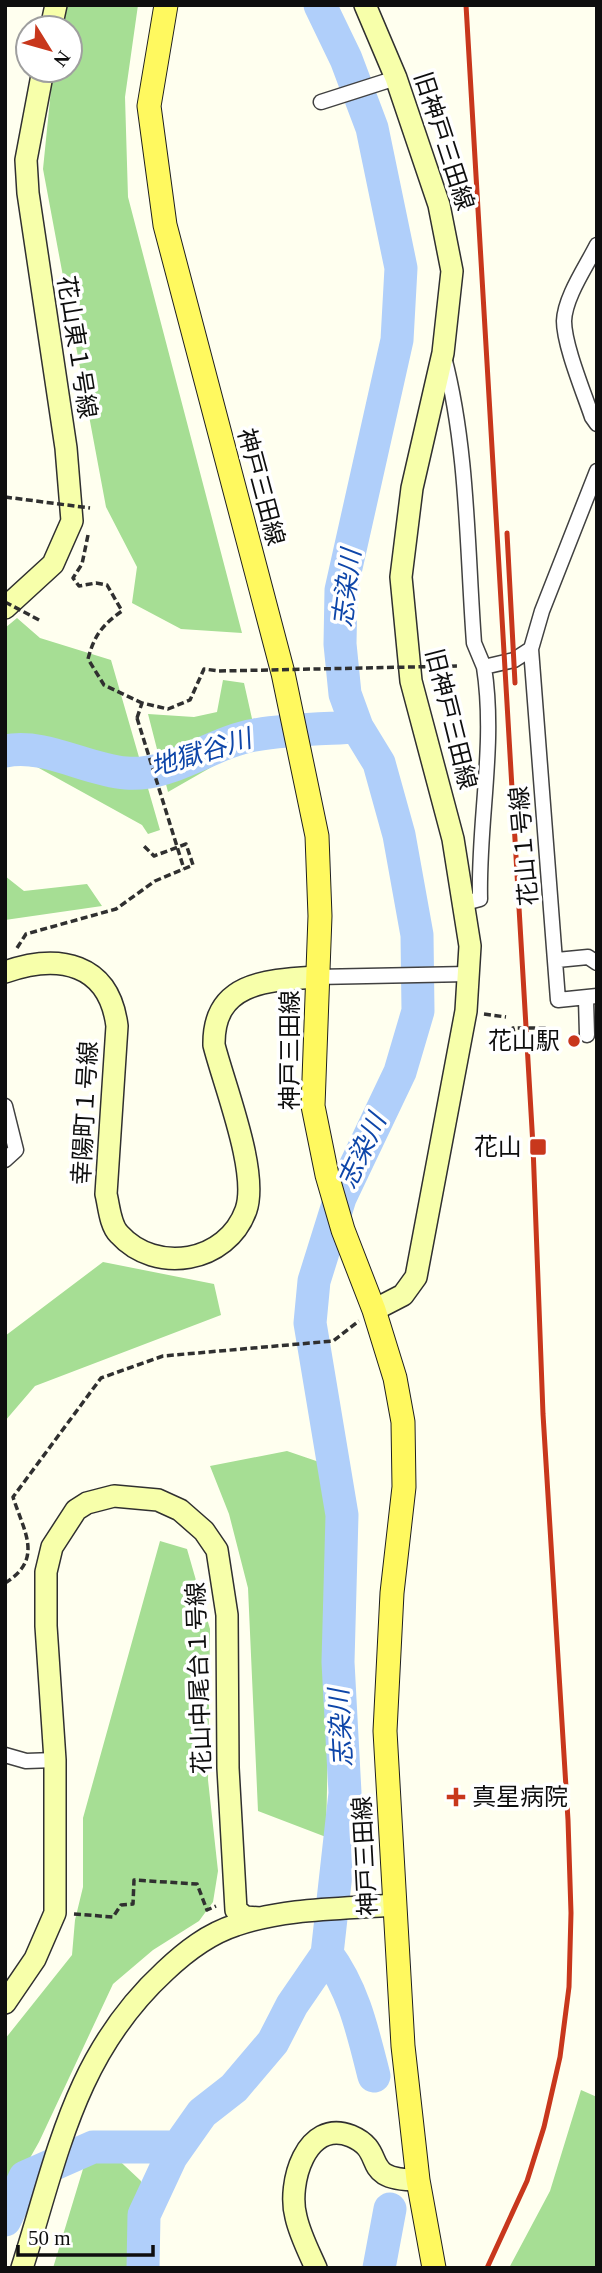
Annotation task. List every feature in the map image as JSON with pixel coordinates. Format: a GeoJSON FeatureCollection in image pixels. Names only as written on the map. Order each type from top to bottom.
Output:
{"type":"FeatureCollection","features":[{"type":"Feature","properties":{"kind":"main road","name":"神戸三田線"},"geometry":{"type":"LineString","coordinates":[[166,5],[149,106],[165,225],[288,695],[317,836],[320,916],[313,1106],[327,1175],[362,1282],[374,1310],[397,1389],[405,1454],[392,1593],[385,1731],[403,2046],[418,2180],[434,2268]]}},
{"type":"Feature","properties":{"kind":"street","name":"旧神戸三田線"},"geometry":{"type":"LineString","coordinates":[[365,5],[396,78],[439,205],[449,249],[451,295],[443,353],[412,488],[401,577],[402,616],[411,681],[443,793],[465,903],[470,946],[466,1011],[416,1277],[403,1296],[374,1310]]}},
{"type":"Feature","properties":{"kind":"street"},"geometry":{"type":"LineString","coordinates":[[321,102],[396,78]]}},
{"type":"Feature","properties":{"kind":"street","name":"花山東１号線"},"geometry":{"type":"LineString","coordinates":[[5,608],[53,564],[72,521],[66,448],[28,193],[26,160],[40,84]]}},
{"type":"Feature","properties":{"kind":"street"},"geometry":{"type":"LineString","coordinates":[[597,245],[572,296],[564,321],[576,370],[592,417],[597,424]]}},
{"type":"Feature","properties":{"kind":"street"},"geometry":{"type":"LineString","coordinates":[[443,353],[450,381],[461,473],[474,643],[484,667],[489,700],[484,827],[479,858],[480,900],[465,903]]}},
{"type":"Feature","properties":{"kind":"street"},"geometry":{"type":"LineString","coordinates":[[484,667],[514,660],[531,649],[542,611],[597,471]]}},
{"type":"Feature","properties":{"kind":"street","name":"花山１号線"},"geometry":{"type":"LineString","coordinates":[[531,649],[558,1000],[591,998]]}},
{"type":"Feature","properties":{"kind":"street"},"geometry":{"type":"LineString","coordinates":[[557,960],[588,957],[597,963]]}},
{"type":"Feature","properties":{"kind":"street","name":"幸陽町１号線"},"geometry":{"type":"LineString","coordinates":[[14,969],[46,961],[77,967],[100,982],[114,1003],[116,1060],[106,1194],[111,1215],[117,1233],[131,1244],[161,1258],[177,1259],[213,1251],[226,1240],[246,1210],[248,1168],[214,1045],[214,1026],[232,996],[248,986],[276,979],[468,974]]}},
{"type":"Feature","properties":{"kind":"street"},"geometry":{"type":"LineString","coordinates":[[587,1035],[591,998]]}},
{"type":"Feature","properties":{"kind":"street"},"geometry":{"type":"LineString","coordinates":[[5,1106],[16,1150],[5,1160]]}},
{"type":"Feature","properties":{"kind":"street","name":"花山中尾台１号線"},"geometry":{"type":"LineString","coordinates":[[5,2003],[35,1959],[55,1913],[55,1760],[46,1626],[46,1572],[52,1547],[76,1510],[87,1503],[114,1496],[158,1500],[171,1505],[204,1531],[217,1550],[227,1615],[228,1768],[236,1910],[244,1917],[260,1918]]}},
{"type":"Feature","properties":{"kind":"street"},"geometry":{"type":"LineString","coordinates":[[5,1755],[26,1761],[55,1760]]}},
{"type":"Feature","properties":{"kind":"street"},"geometry":{"type":"LineString","coordinates":[[22,2268],[70,2108],[96,2057],[124,2013],[193,1945],[233,1925],[260,1918],[394,1905]]}},
{"type":"Feature","properties":{"kind":"street"},"geometry":{"type":"LineString","coordinates":[[316,2268],[295,2217],[293,2199],[303,2157],[312,2145],[333,2134],[354,2137],[371,2152],[385,2177],[393,2180],[418,2180]]}},
{"type":"Feature","properties":{"kind":"path"},"geometry":{"type":"LineString","coordinates":[[5,497],[90,508],[89,520]]}},
{"type":"Feature","properties":{"kind":"path"},"geometry":{"type":"LineString","coordinates":[[88,532],[82,564],[73,578],[79,586],[96,583],[107,585],[122,611],[107,621],[94,637],[88,659],[104,685],[142,703],[168,709],[190,700],[204,669],[219,671],[460,666]]}},
{"type":"Feature","properties":{"kind":"path"},"geometry":{"type":"LineString","coordinates":[[5,603],[41,621]]}},
{"type":"Feature","properties":{"kind":"path"},"geometry":{"type":"LineString","coordinates":[[142,703],[137,718],[184,869]]}},
{"type":"Feature","properties":{"kind":"path"},"geometry":{"type":"LineString","coordinates":[[14,969],[16,946],[26,934],[116,909],[155,881],[193,865],[186,844],[154,856],[144,846]]}},
{"type":"Feature","properties":{"kind":"path"},"geometry":{"type":"LineString","coordinates":[[516,1044],[513,1028],[548,1028]]}},
{"type":"Feature","properties":{"kind":"path"},"geometry":{"type":"LineString","coordinates":[[5,1583],[24,1569],[29,1552],[13,1497],[101,1377],[163,1356],[333,1341],[374,1310]]}},
{"type":"Feature","properties":{"kind":"path"},"geometry":{"type":"LineString","coordinates":[[55,1913],[113,1917],[121,1905],[133,1904],[134,1880],[197,1884],[206,1910],[219,1904],[224,1888],[235,1886]]}},
{"type":"Feature","properties":{"kind":"green space"},"geometry":{"type":"Polygon","coordinates":[[[68,5],[138,5],[125,97],[128,197],[242,633],[181,629],[132,603],[137,567],[106,507],[43,169],[52,84],[84,84],[84,14],[66,14],[68,5]]]}},
{"type":"Feature","properties":{"kind":"green space"},"geometry":{"type":"Polygon","coordinates":[[[17,618],[40,638],[111,660],[160,830],[148,834],[142,825],[37,767],[5,763],[5,628],[17,618]]]}},
{"type":"Feature","properties":{"kind":"green space"},"geometry":{"type":"Polygon","coordinates":[[[223,680],[244,683],[257,741],[168,792],[148,714],[194,717],[217,712],[223,680]]]}},
{"type":"Feature","properties":{"kind":"green space"},"geometry":{"type":"Polygon","coordinates":[[[5,876],[24,891],[87,884],[102,906],[5,920],[5,876]]]}},
{"type":"Feature","properties":{"kind":"green space"},"geometry":{"type":"Polygon","coordinates":[[[103,1262],[214,1284],[221,1315],[35,1386],[5,1421],[5,1336],[103,1262]]]}},
{"type":"Feature","properties":{"kind":"green space"},"geometry":{"type":"Polygon","coordinates":[[[287,1451],[325,1464],[331,1596],[326,1837],[258,1811],[248,1588],[229,1514],[210,1466],[287,1451]]]}},
{"type":"Feature","properties":{"kind":"green space"},"geometry":{"type":"Polygon","coordinates":[[[160,1541],[187,1549],[210,1629],[208,1780],[218,1871],[213,1902],[199,1921],[153,1950],[113,1984],[39,2142],[5,2202],[5,2039],[72,1955],[75,1920],[83,1887],[83,1818],[160,1541]]]}},
{"type":"Feature","properties":{"kind":"green space"},"geometry":{"type":"Polygon","coordinates":[[[581,2090],[597,2097],[597,2268],[509,2268],[550,2191],[581,2090]]]}},
{"type":"Feature","properties":{"kind":"green space"},"geometry":{"type":"Polygon","coordinates":[[[93,2136],[141,2181],[144,2268],[53,2268],[93,2136]]]}},
{"type":"Feature","properties":{"kind":"waterway","name":"志染川"},"geometry":{"type":"LineString","coordinates":[[143,2268],[144,2215],[171,2157],[202,2113],[234,2088],[273,2042],[292,2005],[327,1954],[345,1793],[338,1662],[342,1515],[310,1323],[314,1281],[340,1198],[400,1072],[418,1011],[417,935],[399,835],[379,763],[357,727],[345,694],[340,644],[341,590],[397,340],[401,268],[372,128],[346,59],[320,5]]}},
{"type":"Feature","properties":{"kind":"waterway","name":"地獄谷川"},"geometry":{"type":"LineString","coordinates":[[5,751],[36,751],[111,771],[143,773],[175,765],[223,744],[255,735],[357,727]]}},
{"type":"Feature","properties":{"kind":"waterway"},"geometry":{"type":"LineString","coordinates":[[327,1954],[351,1997],[374,2076]]}},
{"type":"Feature","properties":{"kind":"waterway"},"geometry":{"type":"LineString","coordinates":[[5,2220],[25,2177],[93,2147],[178,2147]]}},
{"type":"Feature","properties":{"kind":"waterway"},"geometry":{"type":"LineString","coordinates":[[379,2268],[390,2209]]}},
{"type":"Feature","properties":{"kind":"railway"},"geometry":{"type":"LineString","coordinates":[[466,5],[533,1146],[543,1414],[568,1820],[571,1913],[569,1987],[560,2057],[544,2127],[527,2181],[487,2268]]}},
{"type":"Feature","properties":{"kind":"railway"},"geometry":{"type":"LineString","coordinates":[[507,533],[515,683]]}},
{"type":"Feature","properties":{"kind":"place","name":"花山駅"},"geometry":{"type":"Point","coordinates":[574,1041]}},
{"type":"Feature","properties":{"kind":"place","name":"花山"},"geometry":{"type":"Point","coordinates":[538,1147]}},
{"type":"Feature","properties":{"kind":"place","name":"真星病院"},"geometry":{"type":"Point","coordinates":[456,1797]}}]}
